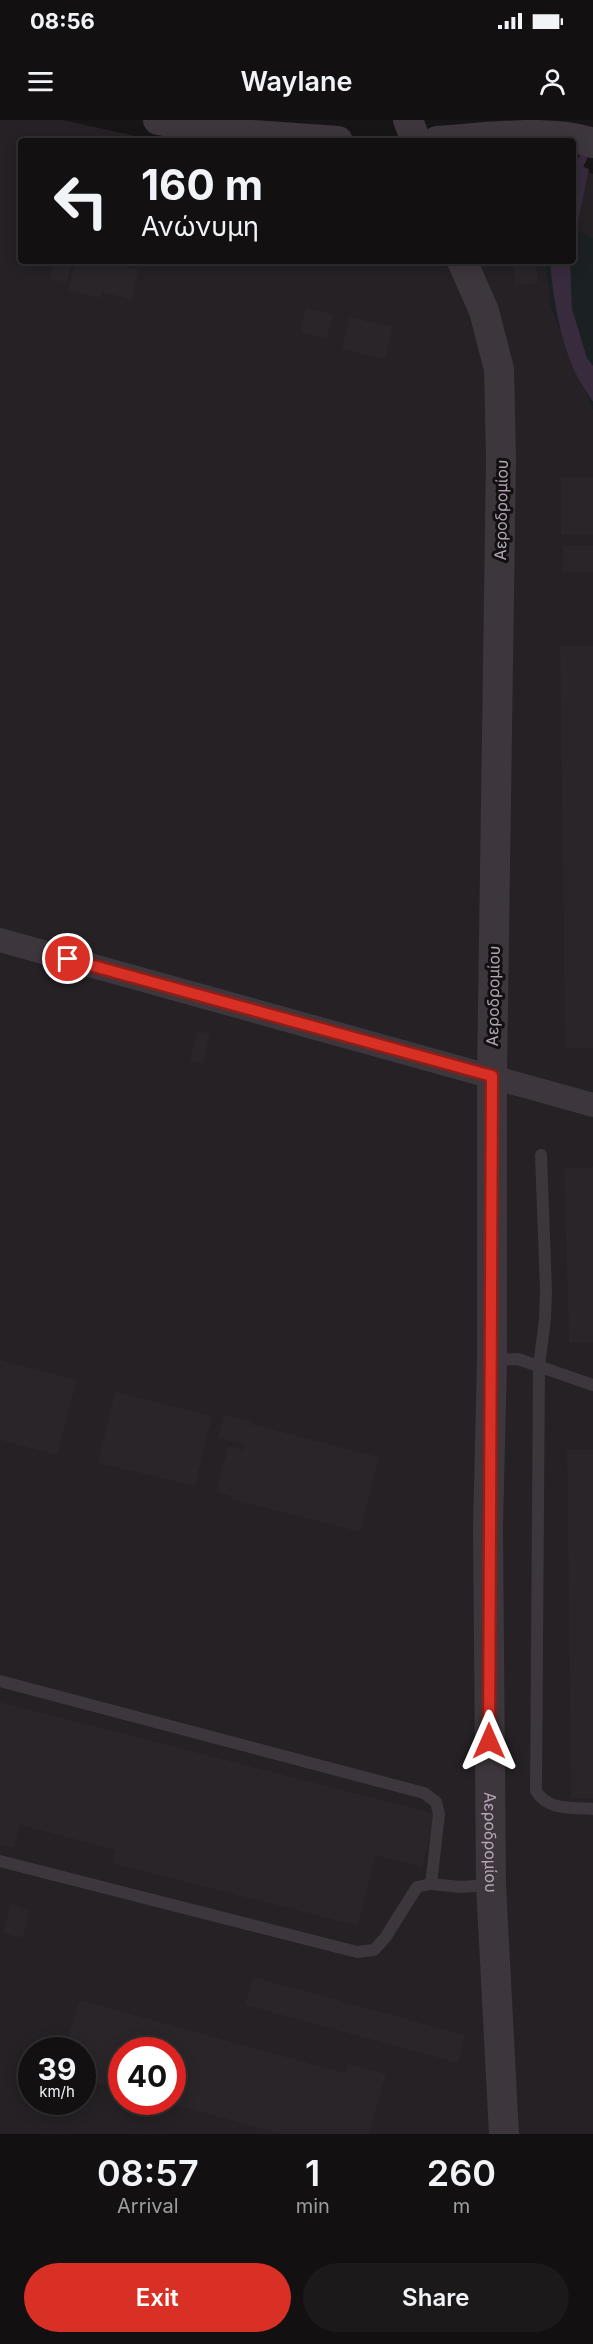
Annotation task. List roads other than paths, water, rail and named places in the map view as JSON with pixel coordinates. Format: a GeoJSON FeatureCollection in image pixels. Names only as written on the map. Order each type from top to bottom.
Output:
{"type":"FeatureCollection","features":[{"type":"Feature","properties":{"kind":"street"},"geometry":{"type":"LineString","coordinates":[[158,120],[252,135],[328,137]]}},
{"type":"Feature","properties":{"kind":"street"},"geometry":{"type":"LineString","coordinates":[[408,120],[415,138]]}},
{"type":"Feature","properties":{"kind":"street"},"geometry":{"type":"LineString","coordinates":[[490,138],[526,136],[566,138]]}},
{"type":"Feature","properties":{"kind":"street"},"geometry":{"type":"LineString","coordinates":[[576,140],[593,143]]}},
{"type":"Feature","properties":{"kind":"street","name":"Αεροδρομίου"},"geometry":{"type":"LineString","coordinates":[[463,264],[484,311],[499,369],[501,457],[499,725],[492,1076],[492,1360],[488,1527],[491,1885],[504,2134]]}},
{"type":"Feature","properties":{"kind":"street"},"geometry":{"type":"LineString","coordinates":[[0,940],[593,1105]]}},
{"type":"Feature","properties":{"kind":"lane"},"geometry":{"type":"LineString","coordinates":[[541,1155],[546,1291],[539,1366],[536,1791],[542,1801],[554,1806],[593,1809]]}},
{"type":"Feature","properties":{"kind":"lane"},"geometry":{"type":"LineString","coordinates":[[492,1360],[518,1359],[593,1385]]}},
{"type":"Feature","properties":{"kind":"lane"},"geometry":{"type":"LineString","coordinates":[[0,1681],[424,1792],[436,1802],[439,1814],[431,1884]]}},
{"type":"Feature","properties":{"kind":"lane"},"geometry":{"type":"LineString","coordinates":[[0,1861],[357,1952],[374,1950],[385,1938],[417,1887],[431,1884],[460,1887],[491,1885]]}},
{"type":"Feature","properties":{"kind":"waterway"},"geometry":{"type":"LineString","coordinates":[[576,172],[589,146]]}}]}
